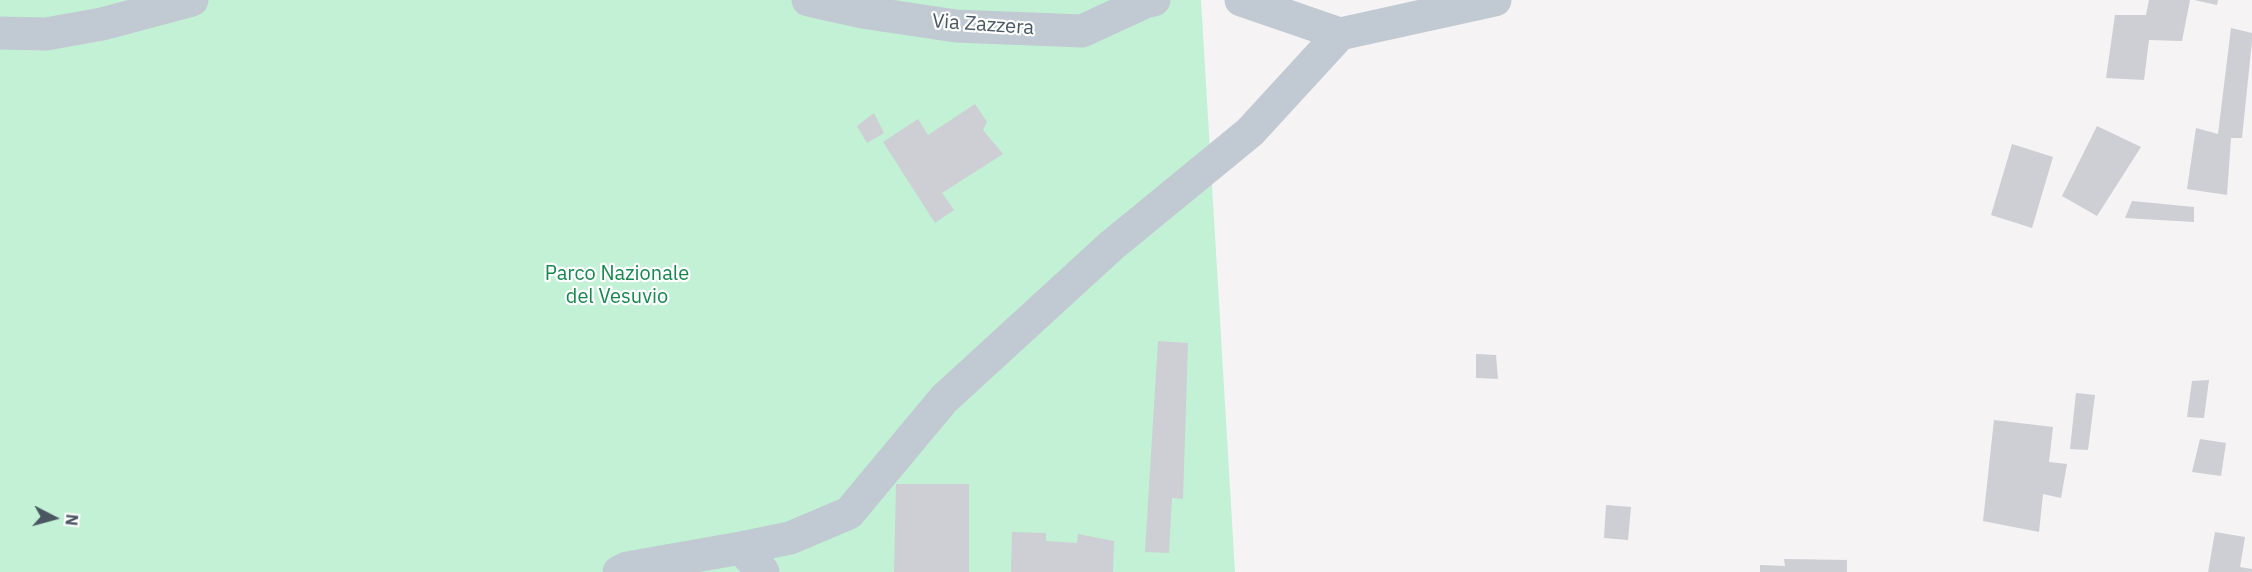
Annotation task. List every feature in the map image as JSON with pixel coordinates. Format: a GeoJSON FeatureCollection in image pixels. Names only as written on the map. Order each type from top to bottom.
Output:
{"type":"FeatureCollection","features":[{"type":"Feature","properties":{"kind":"street"},"geometry":{"type":"LineString","coordinates":[[0,33],[46,34],[102,24],[192,0]]}},
{"type":"Feature","properties":{"kind":"street","name":"Via Zazzera"},"geometry":{"type":"LineString","coordinates":[[808,0],[862,12],[956,26],[1082,31],[1144,2],[1154,0]]}},
{"type":"Feature","properties":{"kind":"street"},"geometry":{"type":"LineString","coordinates":[[1241,0],[1340,34],[1495,0]]}},
{"type":"Feature","properties":{"kind":"street"},"geometry":{"type":"LineString","coordinates":[[619,572],[627,568],[790,538],[849,513],[944,399],[1111,246],[1250,132],[1340,34]]}},
{"type":"Feature","properties":{"kind":"street"},"geometry":{"type":"LineString","coordinates":[[741,548],[763,572]]}},
{"type":"Feature","properties":{"kind":"green space","name":"Parco Nazionale del Vesuvio"},"geometry":{"type":"Polygon","coordinates":[[[0,0],[1201,0],[1235,572],[0,572],[0,0]]]}},
{"type":"Feature","properties":{"kind":"building"},"geometry":{"type":"Polygon","coordinates":[[[2149,0],[2190,0],[2182,41],[2149,40],[2144,80],[2106,78],[2115,15],[2146,15],[2149,0]]]}},
{"type":"Feature","properties":{"kind":"building"},"geometry":{"type":"Polygon","coordinates":[[[2194,0],[2218,0],[2217,5],[2194,0]]]}},
{"type":"Feature","properties":{"kind":"building"},"geometry":{"type":"Polygon","coordinates":[[[2231,28],[2252,33],[2252,41],[2242,138],[2231,138],[2227,195],[2187,189],[2196,128],[2218,134],[2231,28]]]}},
{"type":"Feature","properties":{"kind":"building"},"geometry":{"type":"Polygon","coordinates":[[[975,104],[987,122],[983,130],[1003,154],[942,193],[954,210],[935,223],[883,142],[918,119],[928,135],[975,104]]]}},
{"type":"Feature","properties":{"kind":"building"},"geometry":{"type":"Polygon","coordinates":[[[874,113],[884,133],[867,143],[857,126],[874,113]]]}},
{"type":"Feature","properties":{"kind":"building"},"geometry":{"type":"Polygon","coordinates":[[[2097,126],[2141,147],[2097,216],[2062,196],[2097,126]]]}},
{"type":"Feature","properties":{"kind":"building"},"geometry":{"type":"Polygon","coordinates":[[[2012,144],[2053,157],[2032,228],[1991,215],[2012,144]]]}},
{"type":"Feature","properties":{"kind":"building"},"geometry":{"type":"Polygon","coordinates":[[[2132,201],[2194,207],[2194,222],[2125,218],[2132,201]]]}},
{"type":"Feature","properties":{"kind":"building"},"geometry":{"type":"Polygon","coordinates":[[[1158,341],[1188,343],[1183,499],[1172,498],[1169,553],[1145,552],[1158,341]]]}},
{"type":"Feature","properties":{"kind":"building"},"geometry":{"type":"Polygon","coordinates":[[[1476,354],[1496,355],[1498,379],[1476,378],[1476,354]]]}},
{"type":"Feature","properties":{"kind":"building"},"geometry":{"type":"Polygon","coordinates":[[[2209,380],[2204,418],[2187,417],[2192,381],[2209,380]]]}},
{"type":"Feature","properties":{"kind":"building"},"geometry":{"type":"Polygon","coordinates":[[[2076,393],[2095,395],[2088,450],[2070,449],[2076,393]]]}},
{"type":"Feature","properties":{"kind":"building"},"geometry":{"type":"Polygon","coordinates":[[[1994,420],[2053,427],[2049,462],[2067,464],[2061,498],[2043,494],[2039,532],[1983,521],[1994,420]]]}},
{"type":"Feature","properties":{"kind":"building"},"geometry":{"type":"Polygon","coordinates":[[[2200,439],[2226,443],[2221,476],[2192,472],[2200,439]]]}},
{"type":"Feature","properties":{"kind":"building"},"geometry":{"type":"Polygon","coordinates":[[[896,484],[969,484],[969,572],[894,572],[896,484]]]}},
{"type":"Feature","properties":{"kind":"building"},"geometry":{"type":"Polygon","coordinates":[[[1606,505],[1631,507],[1628,540],[1604,538],[1606,505]]]}},
{"type":"Feature","properties":{"kind":"building"},"geometry":{"type":"Polygon","coordinates":[[[1012,532],[1046,533],[1046,541],[1077,543],[1078,534],[1114,541],[1113,572],[1011,572],[1012,532]]]}},
{"type":"Feature","properties":{"kind":"building"},"geometry":{"type":"Polygon","coordinates":[[[2215,532],[2245,537],[2240,567],[2252,569],[2252,572],[2208,572],[2215,532]]]}},
{"type":"Feature","properties":{"kind":"building"},"geometry":{"type":"Polygon","coordinates":[[[1784,559],[1847,560],[1847,572],[1760,572],[1760,565],[1785,566],[1784,559]]]}}]}
